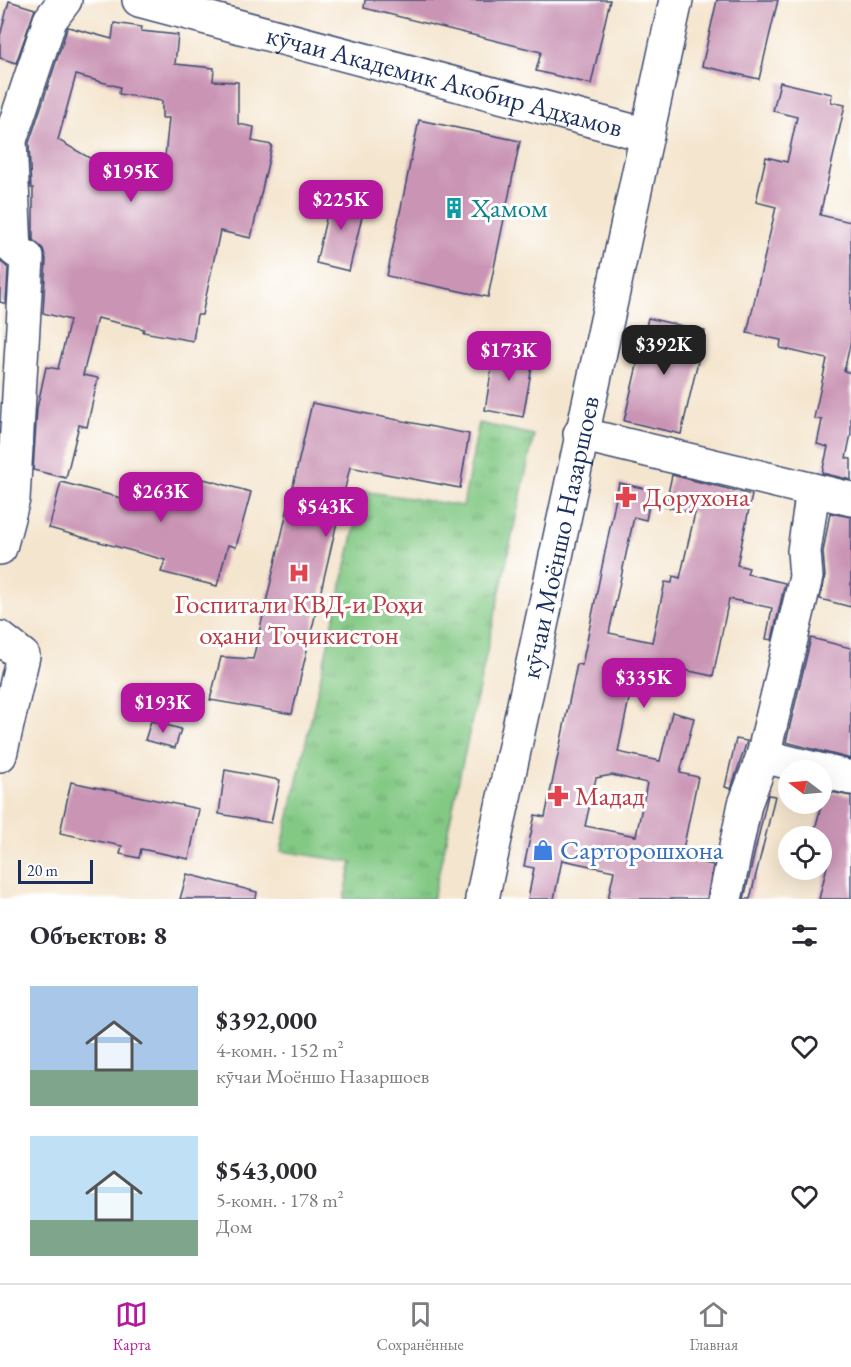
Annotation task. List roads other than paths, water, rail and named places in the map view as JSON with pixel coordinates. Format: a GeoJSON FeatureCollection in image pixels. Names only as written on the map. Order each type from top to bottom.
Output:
{"type":"FeatureCollection","features":[{"type":"Feature","properties":{"kind":"street"},"geometry":{"type":"LineString","coordinates":[[0,548],[13,499],[27,258],[15,250],[10,141],[50,20],[64,0]]}},
{"type":"Feature","properties":{"kind":"street","name":"кӯчаи Академик Акобир Адҳамов"},"geometry":{"type":"LineString","coordinates":[[140,0],[647,135]]}},
{"type":"Feature","properties":{"kind":"street","name":"кӯчаи Моёншо Назаршоев"},"geometry":{"type":"LineString","coordinates":[[482,899],[580,435],[676,0]]}},
{"type":"Feature","properties":{"kind":"street"},"geometry":{"type":"LineString","coordinates":[[580,435],[851,499]]}},
{"type":"Feature","properties":{"kind":"street"},"geometry":{"type":"LineString","coordinates":[[725,899],[745,804],[763,756],[806,577],[804,551],[813,490]]}},
{"type":"Feature","properties":{"kind":"street"},"geometry":{"type":"LineString","coordinates":[[0,638],[23,656],[0,755]]}},
{"type":"Feature","properties":{"kind":"street"},"geometry":{"type":"LineString","coordinates":[[763,756],[851,778]]}},
{"type":"Feature","properties":{"kind":"place","name":"Ҳамом"},"geometry":{"type":"Point","coordinates":[454,208]}},
{"type":"Feature","properties":{"kind":"place","name":"Дорухона"},"geometry":{"type":"Point","coordinates":[626,497]}},
{"type":"Feature","properties":{"kind":"place","name":"Госпитали КВД-и Роҳи оҳани Тоҷикистон"},"geometry":{"type":"Point","coordinates":[299,573]}},
{"type":"Feature","properties":{"kind":"place","name":"Мадад"},"geometry":{"type":"Point","coordinates":[558,796]}},
{"type":"Feature","properties":{"kind":"place","name":"Сарторошхона"},"geometry":{"type":"Point","coordinates":[543,850]}}]}
